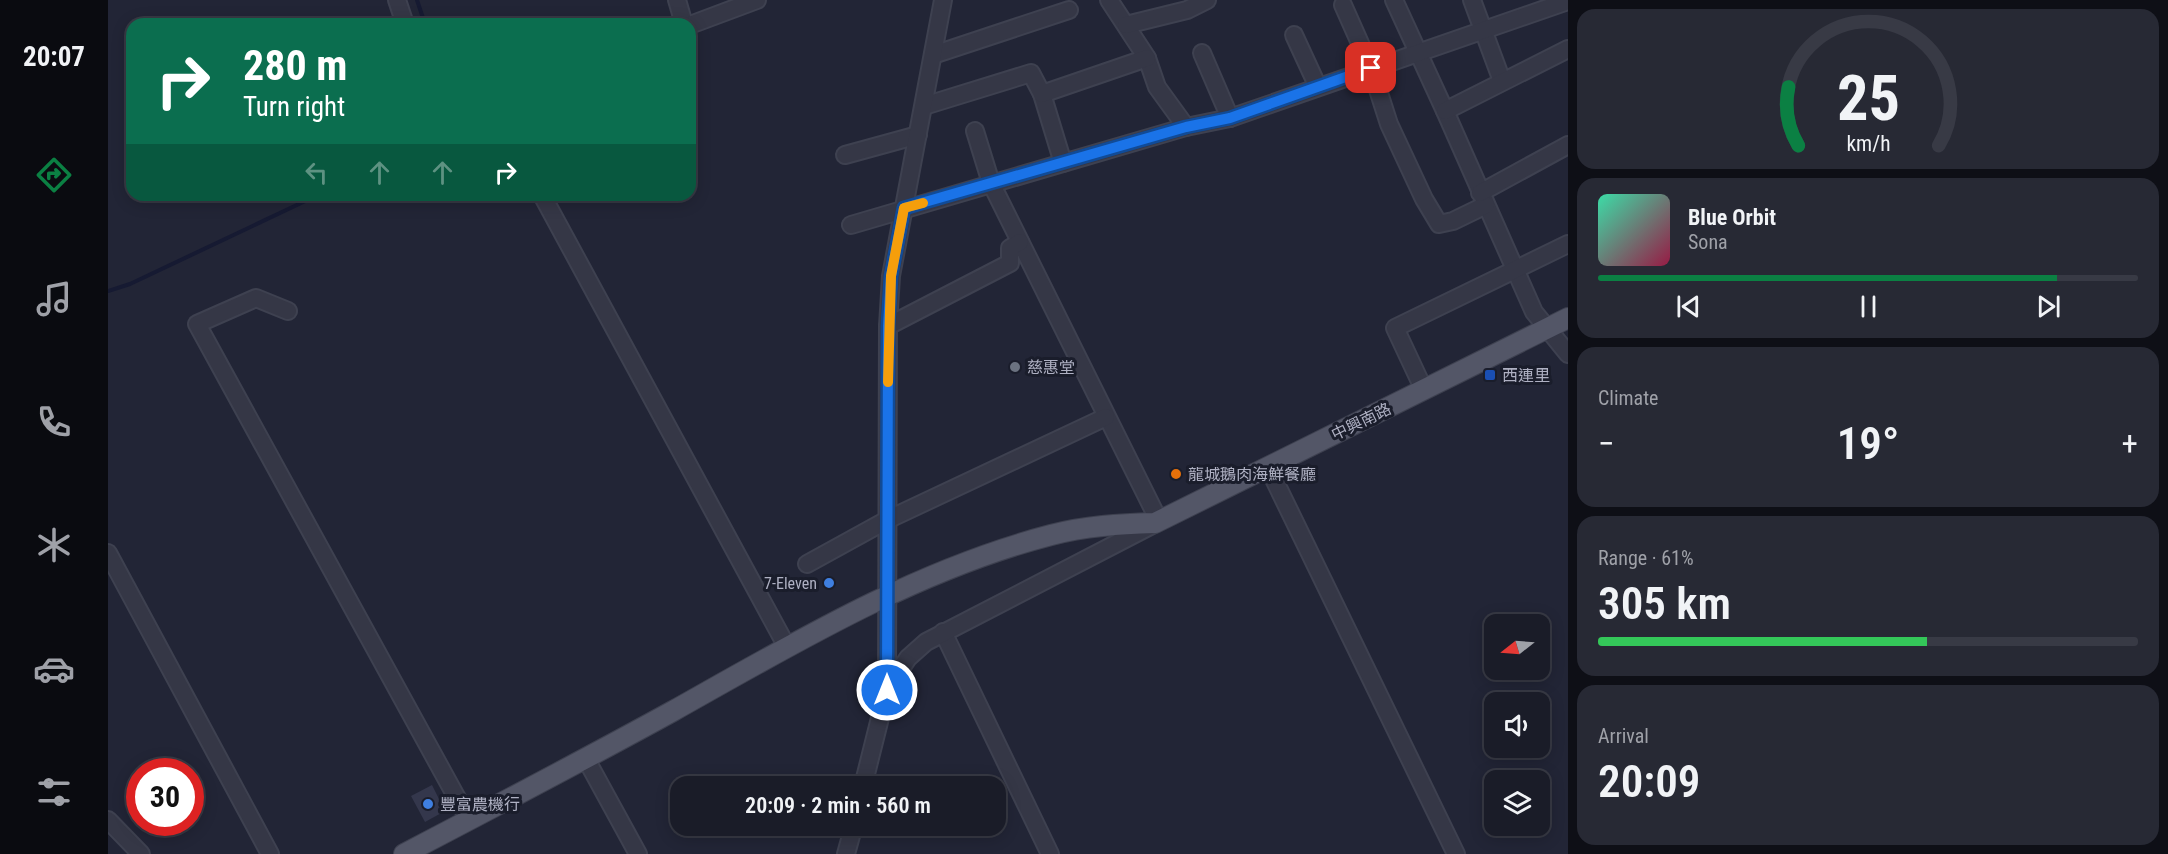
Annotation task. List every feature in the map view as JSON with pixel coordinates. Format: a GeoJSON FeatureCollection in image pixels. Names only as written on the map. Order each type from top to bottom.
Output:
{"type":"FeatureCollection","features":[{"type":"Feature","properties":{"kind":"main road","name":"中興南路"},"geometry":{"type":"LineString","coordinates":[[1157,522],[1568,318]]}},
{"type":"Feature","properties":{"kind":"main road"},"geometry":{"type":"LineString","coordinates":[[404,854],[586,759],[787,647],[886,595],[974,560],[1052,535],[1116,524],[1157,522]]}},
{"type":"Feature","properties":{"kind":"street"},"geometry":{"type":"LineString","coordinates":[[398,0],[403,18]]}},
{"type":"Feature","properties":{"kind":"street"},"geometry":{"type":"LineString","coordinates":[[677,0],[682,18]]}},
{"type":"Feature","properties":{"kind":"street"},"geometry":{"type":"LineString","coordinates":[[696,23],[757,0]]}},
{"type":"Feature","properties":{"kind":"street"},"geometry":{"type":"LineString","coordinates":[[866,776],[887,690],[888,326],[891,276],[943,0]]}},
{"type":"Feature","properties":{"kind":"street"},"geometry":{"type":"LineString","coordinates":[[1110,0],[1147,58],[1157,87],[1186,127]]}},
{"type":"Feature","properties":{"kind":"street"},"geometry":{"type":"LineString","coordinates":[[1126,25],[1207,0]]}},
{"type":"Feature","properties":{"kind":"street"},"geometry":{"type":"LineString","coordinates":[[1394,0],[1446,111],[1534,312],[1568,354]]}},
{"type":"Feature","properties":{"kind":"street"},"geometry":{"type":"LineString","coordinates":[[1472,0],[1502,81]]}},
{"type":"Feature","properties":{"kind":"street"},"geometry":{"type":"LineString","coordinates":[[851,225],[1186,127],[1230,118],[1568,1]]}},
{"type":"Feature","properties":{"kind":"street"},"geometry":{"type":"LineString","coordinates":[[1343,6],[1371,68],[1389,124],[1424,199],[1439,224],[1453,221],[1483,199],[1568,146]]}},
{"type":"Feature","properties":{"kind":"street"},"geometry":{"type":"LineString","coordinates":[[933,55],[1069,10]]}},
{"type":"Feature","properties":{"kind":"street"},"geometry":{"type":"LineString","coordinates":[[1294,35],[1318,87]]}},
{"type":"Feature","properties":{"kind":"street"},"geometry":{"type":"LineString","coordinates":[[1446,111],[1568,49]]}},
{"type":"Feature","properties":{"kind":"street"},"geometry":{"type":"LineString","coordinates":[[1202,53],[1230,118]]}},
{"type":"Feature","properties":{"kind":"street"},"geometry":{"type":"LineString","coordinates":[[1042,94],[1147,58]]}},
{"type":"Feature","properties":{"kind":"street"},"geometry":{"type":"LineString","coordinates":[[924,106],[1031,73],[1042,94],[1063,163]]}},
{"type":"Feature","properties":{"kind":"street"},"geometry":{"type":"LineString","coordinates":[[887,690],[908,658],[942,632],[1157,522],[991,183],[975,131]]}},
{"type":"Feature","properties":{"kind":"street"},"geometry":{"type":"LineString","coordinates":[[845,155],[918,135]]}},
{"type":"Feature","properties":{"kind":"street"},"geometry":{"type":"LineString","coordinates":[[545,201],[787,647]]}},
{"type":"Feature","properties":{"kind":"street"},"geometry":{"type":"LineString","coordinates":[[888,326],[1010,264],[1010,248],[1020,242]]}},
{"type":"Feature","properties":{"kind":"street"},"geometry":{"type":"LineString","coordinates":[[1424,390],[1395,328],[1568,244]]}},
{"type":"Feature","properties":{"kind":"street"},"geometry":{"type":"LineString","coordinates":[[288,311],[256,298],[197,324],[469,820]]}},
{"type":"Feature","properties":{"kind":"street"},"geometry":{"type":"LineString","coordinates":[[807,564],[887,520],[1106,417]]}},
{"type":"Feature","properties":{"kind":"street"},"geometry":{"type":"LineString","coordinates":[[1268,467],[1456,854]]}},
{"type":"Feature","properties":{"kind":"street"},"geometry":{"type":"LineString","coordinates":[[108,553],[270,854]]}},
{"type":"Feature","properties":{"kind":"street"},"geometry":{"type":"LineString","coordinates":[[942,632],[1050,854]]}},
{"type":"Feature","properties":{"kind":"street"},"geometry":{"type":"LineString","coordinates":[[586,759],[638,854]]}},
{"type":"Feature","properties":{"kind":"street"},"geometry":{"type":"LineString","coordinates":[[108,820],[141,854]]}},
{"type":"Feature","properties":{"kind":"street"},"geometry":{"type":"LineString","coordinates":[[846,854],[851,836]]}},
{"type":"Feature","properties":{"kind":"building","name":"豐富農機行"},"geometry":{"type":"Polygon","coordinates":[[[432,785],[445,811],[425,822],[411,796],[432,785]]]}},
{"type":"Feature","properties":{"kind":"waterway"},"geometry":{"type":"LineString","coordinates":[[417,0],[423,18]]}},
{"type":"Feature","properties":{"kind":"waterway"},"geometry":{"type":"LineString","coordinates":[[108,291],[130,284],[305,201]]}},
{"type":"Feature","properties":{"kind":"slow traffic"},"geometry":{"type":"LineString","coordinates":[[888,382],[888,326],[895,253],[904,208],[923,203]]}},
{"type":"Feature","properties":{"kind":"place","name":"慈惠堂"},"geometry":{"type":"Point","coordinates":[1015,367]}},
{"type":"Feature","properties":{"kind":"place","name":"西連里"},"geometry":{"type":"Point","coordinates":[1490,375]}},
{"type":"Feature","properties":{"kind":"place","name":"龍城鵝肉海鮮餐廳"},"geometry":{"type":"Point","coordinates":[1176,474]}},
{"type":"Feature","properties":{"kind":"place","name":"7-Eleven"},"geometry":{"type":"Point","coordinates":[829,583]}},
{"type":"Feature","properties":{"kind":"place","name":"豐富農機行"},"geometry":{"type":"Point","coordinates":[428,804]}},
{"type":"Feature","properties":{"kind":"route"},"geometry":{"type":"LineString","coordinates":[[887,690],[888,326],[891,276],[904,208],[1186,127],[1230,118],[1371,68]]}}]}
